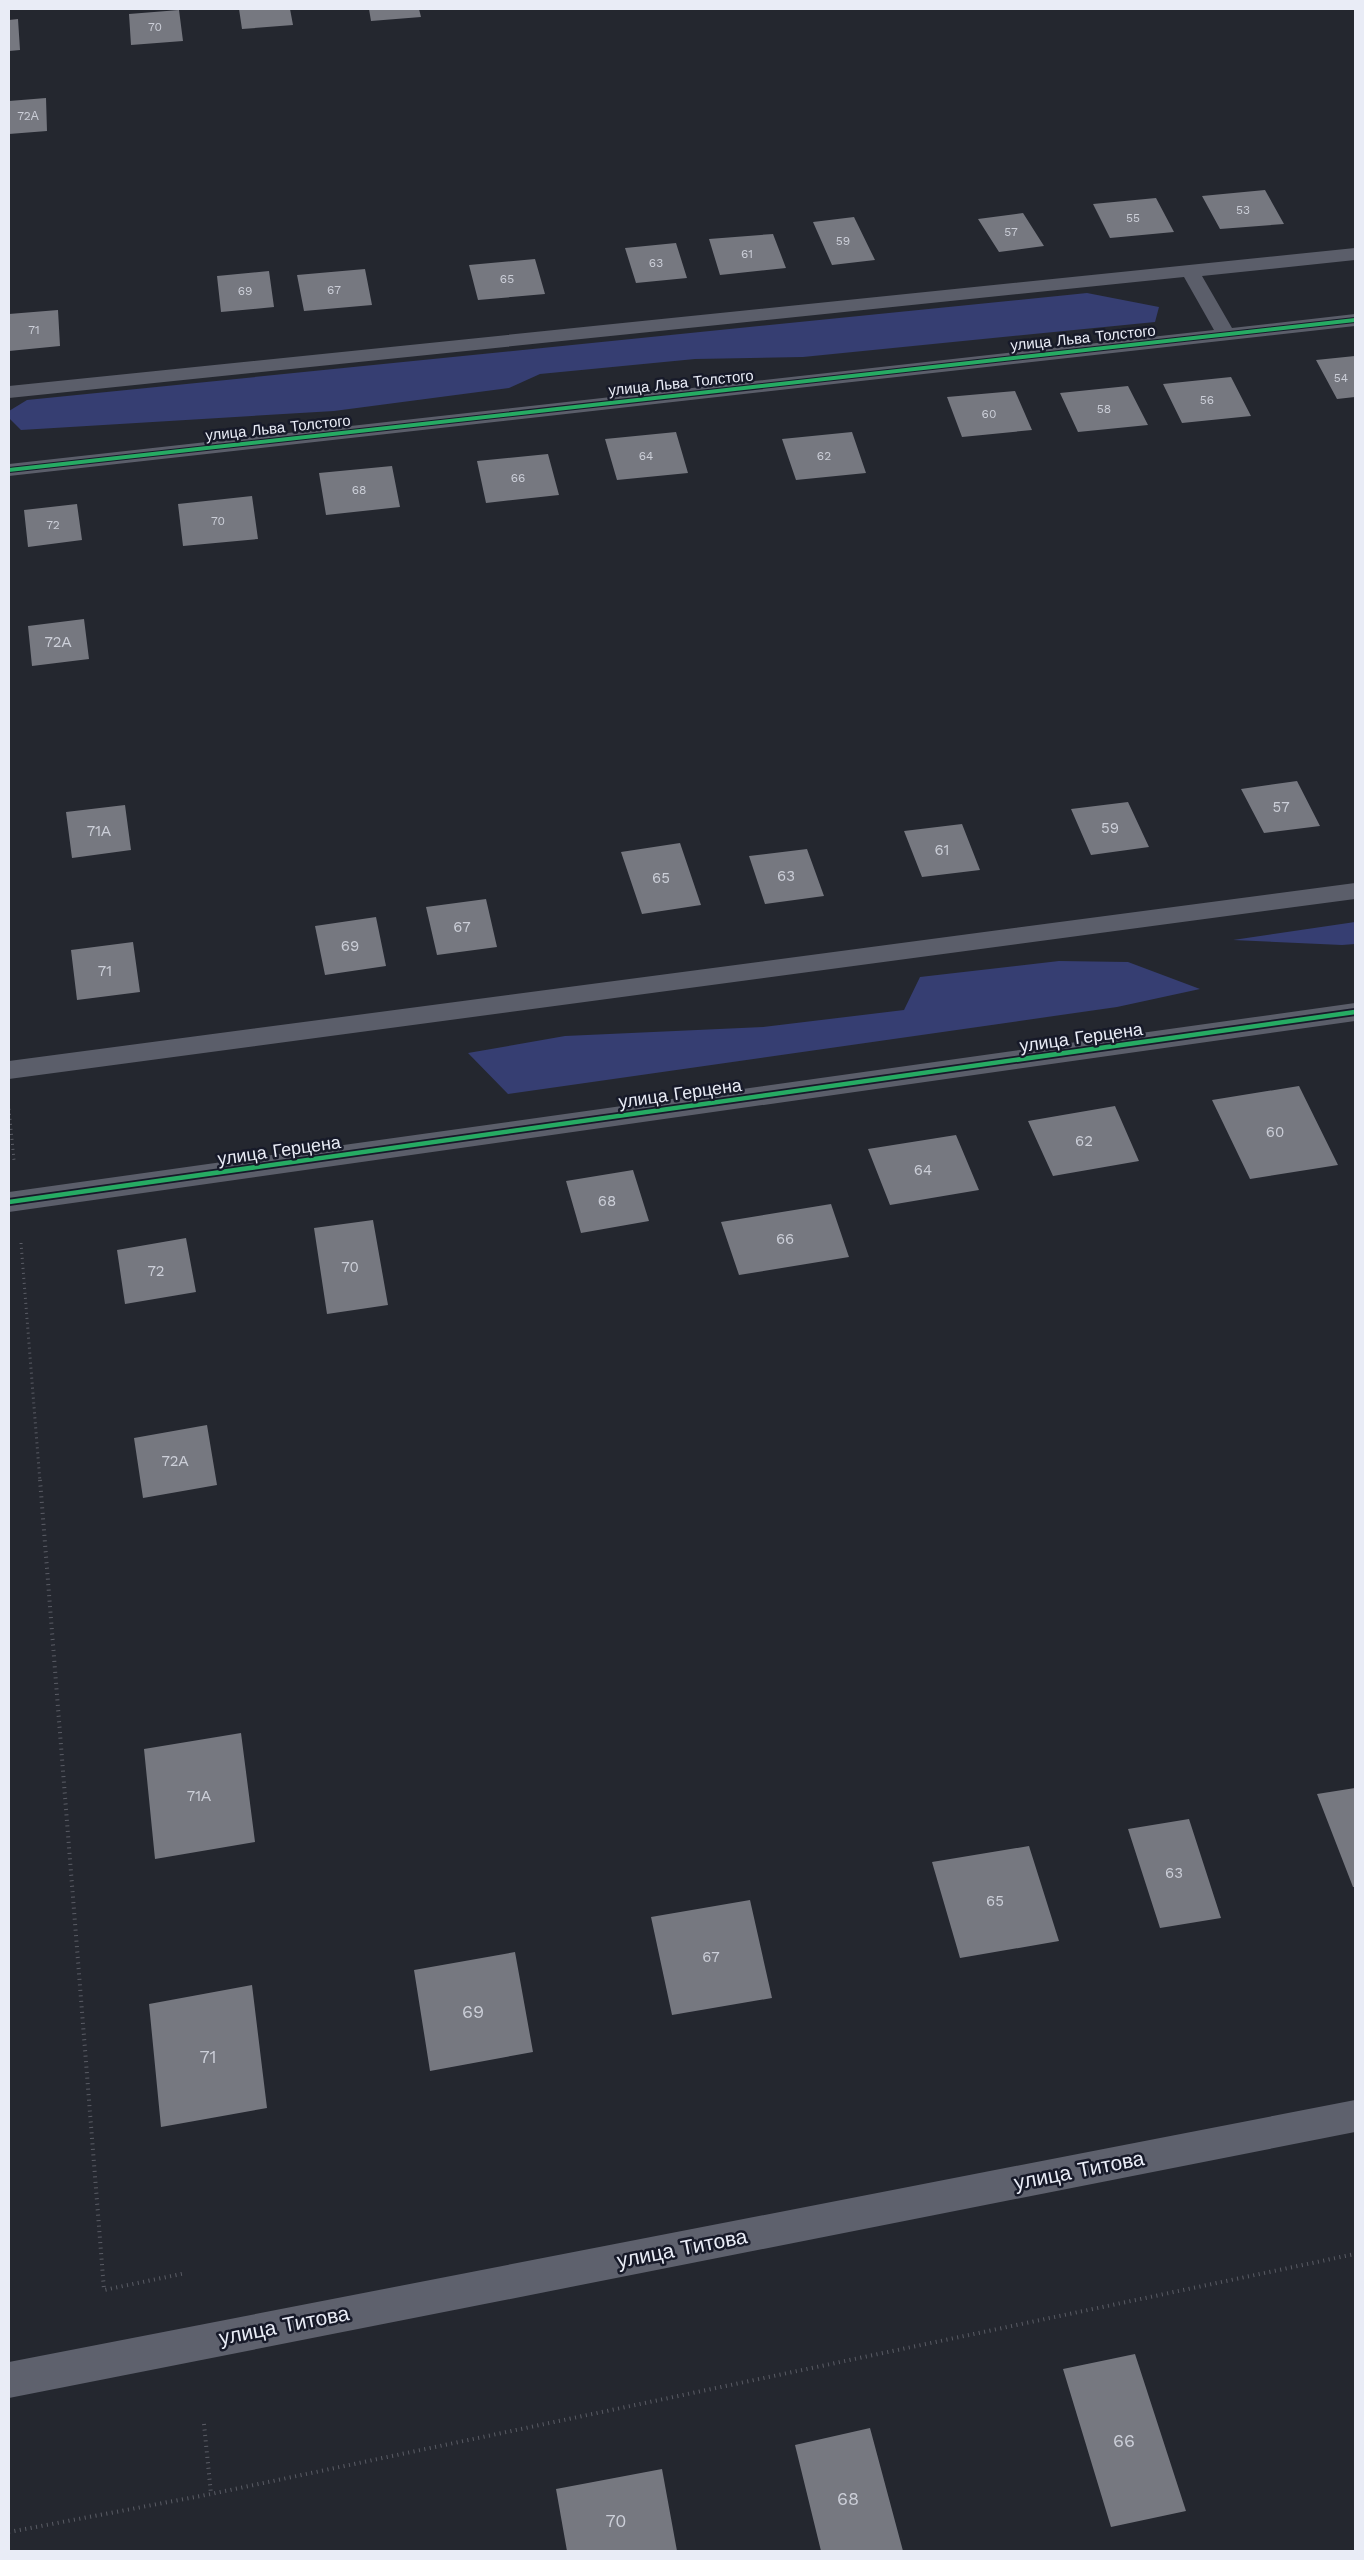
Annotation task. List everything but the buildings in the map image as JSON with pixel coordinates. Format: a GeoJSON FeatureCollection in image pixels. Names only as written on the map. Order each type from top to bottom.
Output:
{"type":"FeatureCollection","features":[{"type":"Feature","properties":{"kind":"main road","name":"улица Титова"},"geometry":{"type":"LineString","coordinates":[[9,2380],[1355,2116]]}},
{"type":"Feature","properties":{"kind":"street"},"geometry":{"type":"LineString","coordinates":[[9,392],[1355,254]]}},
{"type":"Feature","properties":{"kind":"street"},"geometry":{"type":"LineString","coordinates":[[1190,272],[1226,334]]}},
{"type":"Feature","properties":{"kind":"street","name":"улица Льва Толстого"},"geometry":{"type":"LineString","coordinates":[[9,470],[1355,320]]}},
{"type":"Feature","properties":{"kind":"street"},"geometry":{"type":"LineString","coordinates":[[9,1070],[1355,891]]}},
{"type":"Feature","properties":{"kind":"street","name":"улица Герцена"},"geometry":{"type":"LineString","coordinates":[[13,1201],[1355,1012]]}},
{"type":"Feature","properties":{"kind":"path"},"geometry":{"type":"LineString","coordinates":[[9,1106],[13,1201],[104,2290],[186,2273]]}},
{"type":"Feature","properties":{"kind":"path"},"geometry":{"type":"LineString","coordinates":[[9,2532],[211,2494],[1355,2254]]}},
{"type":"Feature","properties":{"kind":"path"},"geometry":{"type":"LineString","coordinates":[[204,2424],[211,2494]]}},
{"type":"Feature","properties":{"kind":"shaded area"},"geometry":{"type":"Polygon","coordinates":[[[1087,293],[1159,307],[1155,322],[803,357],[695,359],[540,374],[509,388],[334,411],[21,430],[9,418],[9,411],[27,400],[1087,293]]]}},
{"type":"Feature","properties":{"kind":"shaded area"},"geometry":{"type":"Polygon","coordinates":[[[1355,922],[1355,944],[1233,940],[1355,922]]]}},
{"type":"Feature","properties":{"kind":"shaded area"},"geometry":{"type":"Polygon","coordinates":[[[1059,961],[1128,962],[1200,989],[1117,1007],[508,1094],[468,1053],[565,1036],[763,1027],[904,1010],[920,977],[1059,961]]]}},
{"type":"Feature","properties":{"kind":"cycle path"},"geometry":{"type":"LineString","coordinates":[[9,470],[1355,320]]}},
{"type":"Feature","properties":{"kind":"cycle path"},"geometry":{"type":"LineString","coordinates":[[9,1202],[1355,1012]]}}]}
